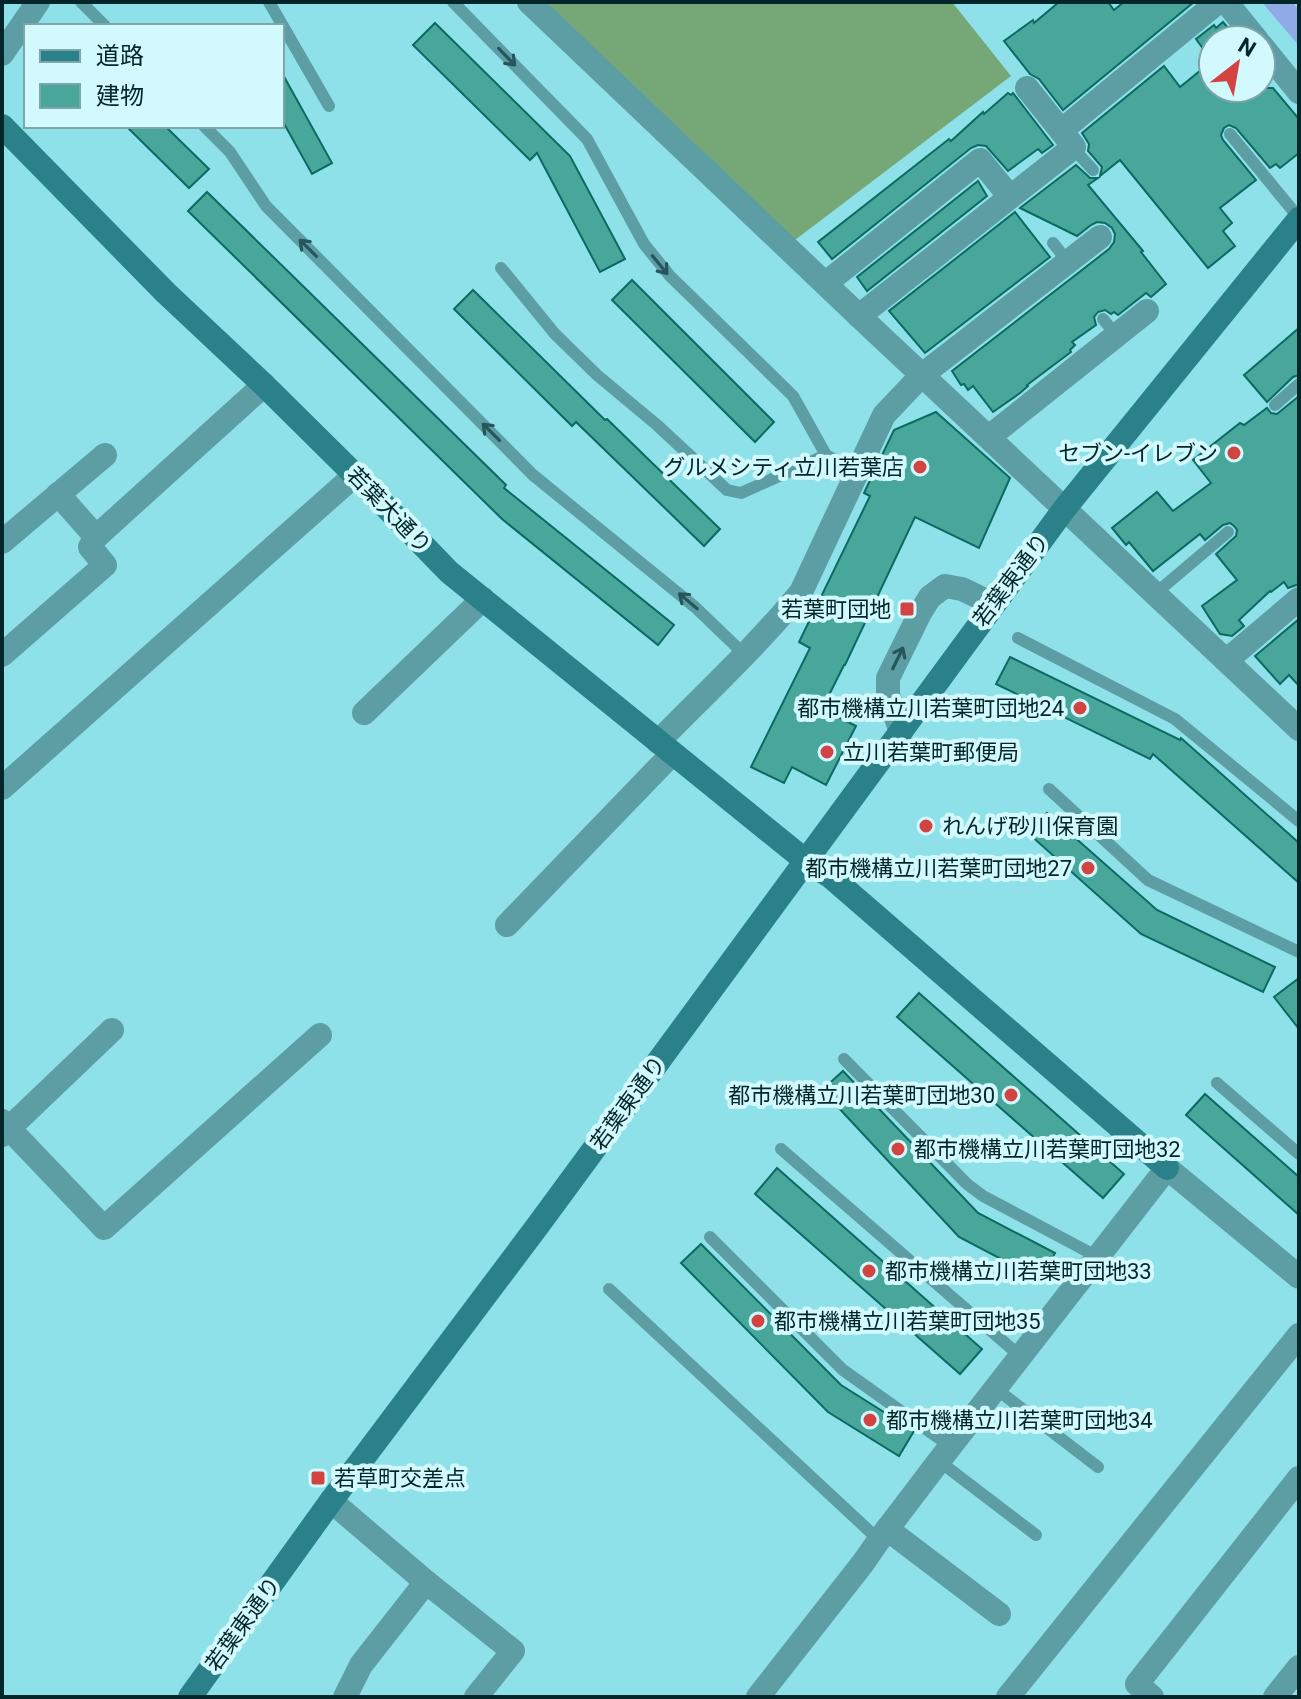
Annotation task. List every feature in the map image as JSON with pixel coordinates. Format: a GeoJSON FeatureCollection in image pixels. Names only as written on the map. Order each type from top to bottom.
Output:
{"type":"FeatureCollection","features":[{"type":"Feature","properties":{"kind":"street"},"geometry":{"type":"LineString","coordinates":[[2,54],[38,2]]}},
{"type":"Feature","properties":{"kind":"street"},"geometry":{"type":"LineString","coordinates":[[529,2],[1299,729]]}},
{"type":"Feature","properties":{"kind":"street"},"geometry":{"type":"LineString","coordinates":[[859,316],[1010,197],[1067,139],[1218,2]]}},
{"type":"Feature","properties":{"kind":"street"},"geometry":{"type":"LineString","coordinates":[[1226,2],[1244,24]]}},
{"type":"Feature","properties":{"kind":"street"},"geometry":{"type":"LineString","coordinates":[[1277,65],[1299,92]]}},
{"type":"Feature","properties":{"kind":"street"},"geometry":{"type":"LineString","coordinates":[[1027,88],[1067,139]]}},
{"type":"Feature","properties":{"kind":"street","name":"若葉大通り"},"geometry":{"type":"LineString","coordinates":[[2,126],[449,572],[806,861],[831,877],[1167,1168]]}},
{"type":"Feature","properties":{"kind":"street"},"geometry":{"type":"LineString","coordinates":[[826,283],[980,160],[1010,197]]}},
{"type":"Feature","properties":{"kind":"street","name":"若葉東通り"},"geometry":{"type":"LineString","coordinates":[[190,1697],[331,1501],[539,1224],[1065,508],[1299,219]]}},
{"type":"Feature","properties":{"kind":"street"},"geometry":{"type":"LineString","coordinates":[[507,925],[801,592],[884,415],[922,375],[1060,253],[1100,237]]}},
{"type":"Feature","properties":{"kind":"street"},"geometry":{"type":"LineString","coordinates":[[989,437],[1110,327],[1147,311]]}},
{"type":"Feature","properties":{"kind":"street"},"geometry":{"type":"LineString","coordinates":[[2,655],[105,565],[90,547],[96,537],[264,385]]}},
{"type":"Feature","properties":{"kind":"street"},"geometry":{"type":"LineString","coordinates":[[2,542],[105,455]]}},
{"type":"Feature","properties":{"kind":"street"},"geometry":{"type":"LineString","coordinates":[[2,788],[355,475]]}},
{"type":"Feature","properties":{"kind":"street"},"geometry":{"type":"LineString","coordinates":[[58,494],[96,537]]}},
{"type":"Feature","properties":{"kind":"street"},"geometry":{"type":"LineString","coordinates":[[901,732],[888,695],[888,678],[930,597],[945,586],[962,589],[993,604]]}},
{"type":"Feature","properties":{"kind":"street"},"geometry":{"type":"LineString","coordinates":[[364,713],[483,599]]}},
{"type":"Feature","properties":{"kind":"street"},"geometry":{"type":"LineString","coordinates":[[1227,660],[1299,599]]}},
{"type":"Feature","properties":{"kind":"street"},"geometry":{"type":"LineString","coordinates":[[112,1030],[4,1128],[104,1228],[320,1035]]}},
{"type":"Feature","properties":{"kind":"street"},"geometry":{"type":"LineString","coordinates":[[758,1697],[1167,1168],[1299,1277]]}},
{"type":"Feature","properties":{"kind":"street"},"geometry":{"type":"LineString","coordinates":[[1008,1697],[1299,1335]]}},
{"type":"Feature","properties":{"kind":"street"},"geometry":{"type":"LineString","coordinates":[[1152,1697],[1137,1684],[1299,1478]]}},
{"type":"Feature","properties":{"kind":"street"},"geometry":{"type":"LineString","coordinates":[[331,1501],[513,1651],[476,1697]]}},
{"type":"Feature","properties":{"kind":"street"},"geometry":{"type":"LineString","coordinates":[[883,1534],[999,1614]]}},
{"type":"Feature","properties":{"kind":"street"},"geometry":{"type":"LineString","coordinates":[[345,1697],[361,1665],[426,1582]]}},
{"type":"Feature","properties":{"kind":"street"},"geometry":{"type":"LineString","coordinates":[[1275,1697],[1299,1667]]}},
{"type":"Feature","properties":{"kind":"lane"},"geometry":{"type":"LineString","coordinates":[[81,2],[103,24]]}},
{"type":"Feature","properties":{"kind":"lane"},"geometry":{"type":"LineString","coordinates":[[269,2],[282,24]]}},
{"type":"Feature","properties":{"kind":"lane"},"geometry":{"type":"LineString","coordinates":[[453,2],[587,139],[644,244],[670,276],[793,396],[826,455],[856,473]]}},
{"type":"Feature","properties":{"kind":"lane"},"geometry":{"type":"LineString","coordinates":[[284,28],[329,106]]}},
{"type":"Feature","properties":{"kind":"lane"},"geometry":{"type":"LineString","coordinates":[[206,128],[230,152],[266,206],[533,475],[695,607],[745,655]]}},
{"type":"Feature","properties":{"kind":"lane"},"geometry":{"type":"LineString","coordinates":[[1230,134],[1299,219]]}},
{"type":"Feature","properties":{"kind":"lane"},"geometry":{"type":"LineString","coordinates":[[1067,139],[1093,170]]}},
{"type":"Feature","properties":{"kind":"lane"},"geometry":{"type":"LineString","coordinates":[[501,268],[555,334],[727,490],[741,493],[826,455]]}},
{"type":"Feature","properties":{"kind":"lane"},"geometry":{"type":"LineString","coordinates":[[1275,405],[1299,384]]}},
{"type":"Feature","properties":{"kind":"lane"},"geometry":{"type":"LineString","coordinates":[[1156,593],[1228,532]]}},
{"type":"Feature","properties":{"kind":"lane"},"geometry":{"type":"LineString","coordinates":[[1018,638],[1175,719],[1299,821]]}},
{"type":"Feature","properties":{"kind":"lane"},"geometry":{"type":"LineString","coordinates":[[1049,789],[1148,880],[1299,952]]}},
{"type":"Feature","properties":{"kind":"lane"},"geometry":{"type":"LineString","coordinates":[[844,1059],[967,1184],[983,1196],[1098,1257]]}},
{"type":"Feature","properties":{"kind":"lane"},"geometry":{"type":"LineString","coordinates":[[1217,1083],[1299,1154]]}},
{"type":"Feature","properties":{"kind":"lane"},"geometry":{"type":"LineString","coordinates":[[781,1149],[1020,1356]]}},
{"type":"Feature","properties":{"kind":"lane"},"geometry":{"type":"LineString","coordinates":[[710,1237],[843,1370],[945,1453],[1036,1535]]}},
{"type":"Feature","properties":{"kind":"lane"},"geometry":{"type":"LineString","coordinates":[[609,1289],[883,1534]]}},
{"type":"Feature","properties":{"kind":"lane"},"geometry":{"type":"LineString","coordinates":[[995,1388],[1098,1467]]}},
{"type":"Feature","properties":{"kind":"green space"},"geometry":{"type":"Polygon","coordinates":[[[536,2],[952,2],[1011,76],[791,243],[536,2]]]}},
{"type":"Feature","properties":{"kind":"water"},"geometry":{"type":"Polygon","coordinates":[[[1262,2],[1292,2],[1299,10],[1299,46],[1262,2]]]}},
{"type":"Feature","properties":{"kind":"building"},"geometry":{"type":"Polygon","coordinates":[[[1059,2],[1108,2],[1114,10],[1124,2],[1194,2],[1063,110],[1004,41],[1033,20],[1034,23],[1059,2]]]}},
{"type":"Feature","properties":{"kind":"building"},"geometry":{"type":"Polygon","coordinates":[[[435,23],[570,156],[625,259],[600,272],[537,153],[530,160],[413,45],[435,23]]]}},
{"type":"Feature","properties":{"kind":"building"},"geometry":{"type":"Polygon","coordinates":[[[1164,66],[1180,87],[1197,73],[1197,104],[1277,104],[1277,93],[1299,119],[1299,153],[1280,168],[1276,164],[1270,168],[1236,128],[1229,125],[1224,128],[1221,135],[1223,140],[1256,180],[1220,208],[1232,223],[1223,231],[1235,246],[1208,268],[1120,160],[1100,176],[1102,167],[1088,151],[1089,144],[1082,133],[1164,66]]]}},
{"type":"Feature","properties":{"kind":"building"},"geometry":{"type":"Polygon","coordinates":[[[284,77],[332,163],[312,174],[284,124],[284,77]]]}},
{"type":"Feature","properties":{"kind":"building"},"geometry":{"type":"Polygon","coordinates":[[[1008,93],[1013,93],[1053,145],[1042,153],[1038,149],[1008,171],[986,146],[971,148],[832,259],[818,242],[949,139],[951,141],[1008,93]]]}},
{"type":"Feature","properties":{"kind":"building"},"geometry":{"type":"Polygon","coordinates":[[[128,128],[167,128],[209,169],[189,188],[128,128]]]}},
{"type":"Feature","properties":{"kind":"building"},"geometry":{"type":"Polygon","coordinates":[[[1076,165],[1090,178],[1098,178],[1088,185],[1166,284],[1151,297],[1146,293],[1118,315],[1105,310],[1098,312],[1094,317],[1096,325],[1072,342],[1075,345],[1071,352],[993,412],[973,386],[968,390],[964,384],[961,385],[952,371],[1114,242],[1115,234],[1105,223],[1097,222],[1077,236],[1020,208],[1076,165]]]}},
{"type":"Feature","properties":{"kind":"building"},"geometry":{"type":"Polygon","coordinates":[[[978,181],[987,196],[867,291],[857,277],[978,181]]]}},
{"type":"Feature","properties":{"kind":"building"},"geometry":{"type":"Polygon","coordinates":[[[207,192],[506,485],[504,488],[674,625],[658,645],[502,519],[188,211],[207,192]]]}},
{"type":"Feature","properties":{"kind":"building"},"geometry":{"type":"Polygon","coordinates":[[[1015,212],[1050,257],[925,353],[889,311],[1015,212]]]}},
{"type":"Feature","properties":{"kind":"building"},"geometry":{"type":"Polygon","coordinates":[[[632,280],[774,422],[755,442],[612,300],[632,280]]]}},
{"type":"Feature","properties":{"kind":"building"},"geometry":{"type":"Polygon","coordinates":[[[473,290],[720,529],[704,546],[576,422],[572,426],[454,309],[473,290]]]}},
{"type":"Feature","properties":{"kind":"building"},"geometry":{"type":"Polygon","coordinates":[[[1299,328],[1299,375],[1267,402],[1244,375],[1299,328]]]}},
{"type":"Feature","properties":{"kind":"building"},"geometry":{"type":"Polygon","coordinates":[[[1299,396],[1299,584],[1288,588],[1284,582],[1239,620],[1244,626],[1232,636],[1220,634],[1202,606],[1237,580],[1216,554],[1236,536],[1234,526],[1230,523],[1223,525],[1205,540],[1200,534],[1153,571],[1129,542],[1126,545],[1112,528],[1157,492],[1173,511],[1211,483],[1193,460],[1240,423],[1244,425],[1267,408],[1277,414],[1299,396]]]}},
{"type":"Feature","properties":{"kind":"building"},"geometry":{"type":"Polygon","coordinates":[[[936,412],[1010,478],[979,548],[915,517],[822,709],[856,726],[826,785],[792,767],[784,783],[751,767],[810,648],[799,642],[870,496],[864,493],[894,430],[936,412]]]}},
{"type":"Feature","properties":{"kind":"building"},"geometry":{"type":"Polygon","coordinates":[[[1299,619],[1299,686],[1289,675],[1280,684],[1255,656],[1299,619]]]}},
{"type":"Feature","properties":{"kind":"building"},"geometry":{"type":"Polygon","coordinates":[[[1010,657],[1181,738],[1299,843],[1299,883],[1153,754],[1150,759],[996,684],[1010,657]]]}},
{"type":"Feature","properties":{"kind":"building"},"geometry":{"type":"Polygon","coordinates":[[[1047,813],[1157,910],[1275,967],[1263,992],[1141,934],[1029,834],[1047,813]]]}},
{"type":"Feature","properties":{"kind":"building"},"geometry":{"type":"Polygon","coordinates":[[[1299,978],[1299,1029],[1274,997],[1299,978]]]}},
{"type":"Feature","properties":{"kind":"building","name":"都市機構立川若葉町団地30"},"geometry":{"type":"Polygon","coordinates":[[[919,993],[1124,1174],[1103,1198],[897,1017],[919,993]]]}},
{"type":"Feature","properties":{"kind":"building","name":"都市機構立川若葉町団地32"},"geometry":{"type":"Polygon","coordinates":[[[843,1071],[978,1213],[1055,1253],[1041,1280],[959,1237],[822,1090],[843,1071]]]}},
{"type":"Feature","properties":{"kind":"building"},"geometry":{"type":"Polygon","coordinates":[[[1205,1094],[1299,1177],[1299,1215],[1186,1115],[1205,1094]]]}},
{"type":"Feature","properties":{"kind":"building","name":"都市機構立川若葉町団地33"},"geometry":{"type":"Polygon","coordinates":[[[777,1168],[982,1349],[960,1374],[755,1194],[777,1168]]]}},
{"type":"Feature","properties":{"kind":"building","name":"都市機構立川若葉町団地35"},"geometry":{"type":"Polygon","coordinates":[[[701,1244],[841,1385],[914,1431],[899,1456],[828,1412],[681,1263],[701,1244]]]}},
{"type":"Feature","properties":{"kind":"place","name":"セブン-イレブン"},"geometry":{"type":"Point","coordinates":[1234,453]}},
{"type":"Feature","properties":{"kind":"place","name":"グルメシティ立川若葉店"},"geometry":{"type":"Point","coordinates":[920,467]}},
{"type":"Feature","properties":{"kind":"place","name":"若葉町団地"},"geometry":{"type":"Point","coordinates":[907,609]}},
{"type":"Feature","properties":{"kind":"place","name":"都市機構立川若葉町団地24"},"geometry":{"type":"Point","coordinates":[1080,708]}},
{"type":"Feature","properties":{"kind":"place","name":"立川若葉町郵便局"},"geometry":{"type":"Point","coordinates":[827,752]}},
{"type":"Feature","properties":{"kind":"place","name":"れんげ砂川保育園"},"geometry":{"type":"Point","coordinates":[926,826]}},
{"type":"Feature","properties":{"kind":"place","name":"都市機構立川若葉町団地27"},"geometry":{"type":"Point","coordinates":[1088,868]}},
{"type":"Feature","properties":{"kind":"place","name":"都市機構立川若葉町団地30"},"geometry":{"type":"Point","coordinates":[1011,1095]}},
{"type":"Feature","properties":{"kind":"place","name":"都市機構立川若葉町団地32"},"geometry":{"type":"Point","coordinates":[898,1149]}},
{"type":"Feature","properties":{"kind":"place","name":"都市機構立川若葉町団地33"},"geometry":{"type":"Point","coordinates":[869,1271]}},
{"type":"Feature","properties":{"kind":"place","name":"都市機構立川若葉町団地35"},"geometry":{"type":"Point","coordinates":[758,1321]}},
{"type":"Feature","properties":{"kind":"place","name":"都市機構立川若葉町団地34"},"geometry":{"type":"Point","coordinates":[870,1420]}},
{"type":"Feature","properties":{"kind":"place","name":"若草町交差点"},"geometry":{"type":"Point","coordinates":[318,1478]}}]}
